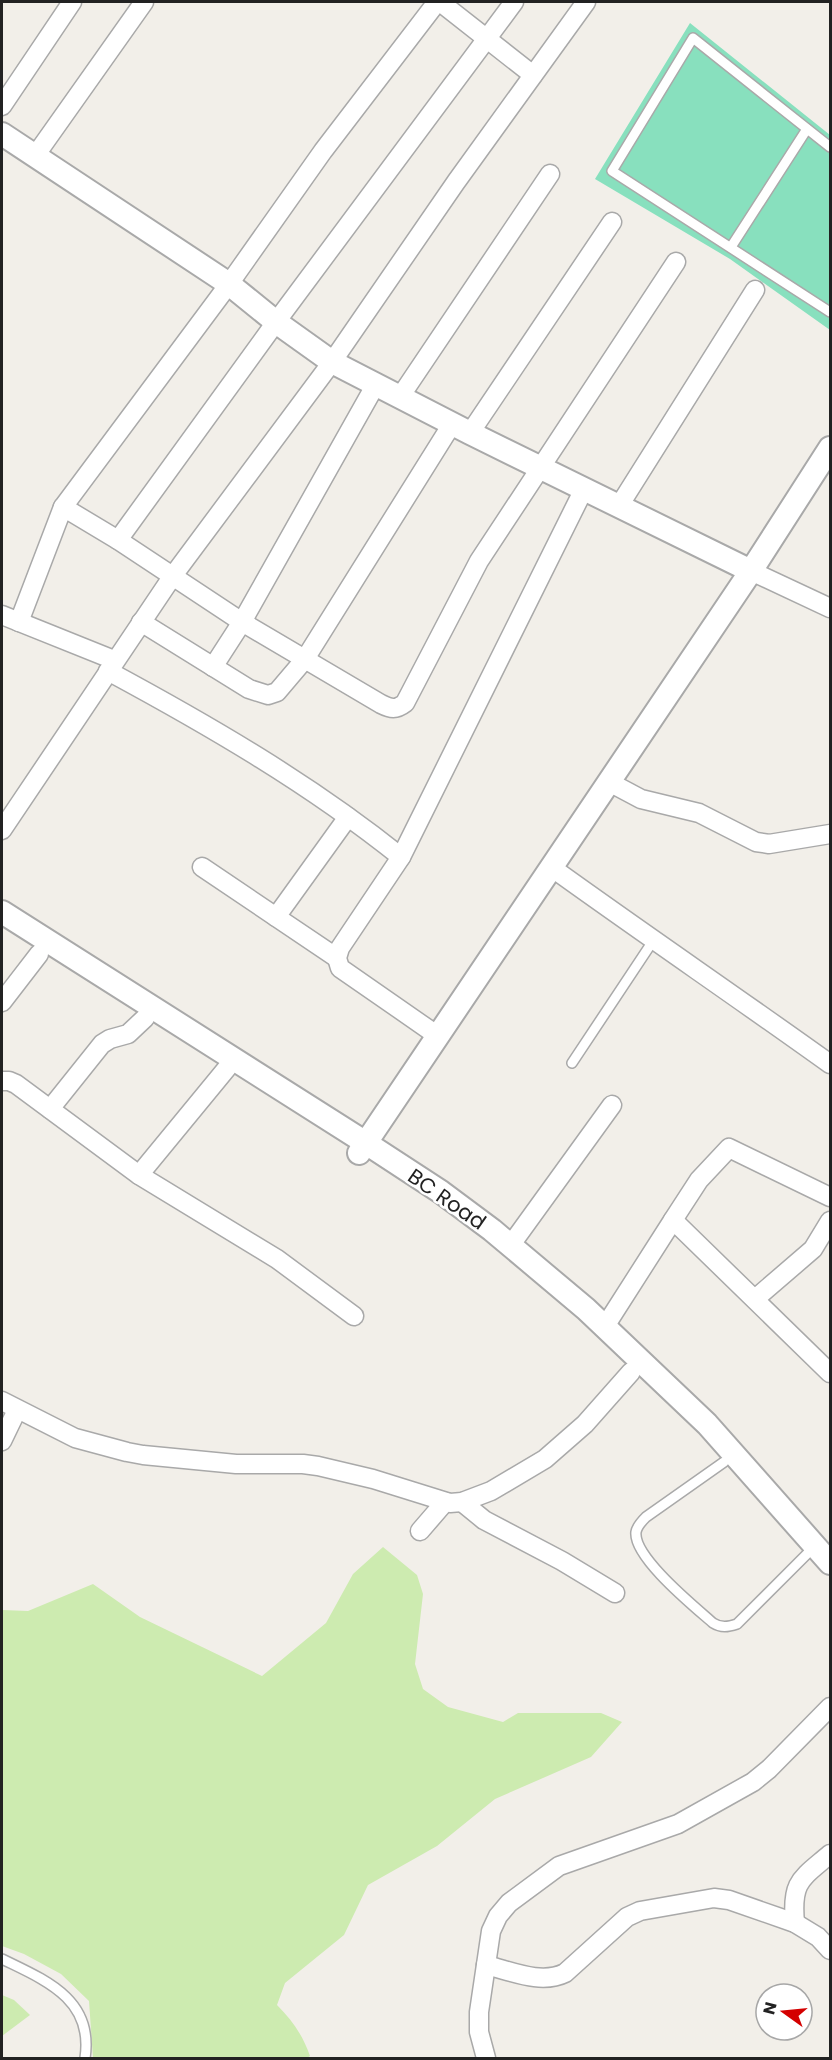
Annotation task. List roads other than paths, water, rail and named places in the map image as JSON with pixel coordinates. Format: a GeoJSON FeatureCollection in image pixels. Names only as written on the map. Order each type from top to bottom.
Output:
{"type":"FeatureCollection","features":[{"type":"Feature","properties":{"kind":"street"},"geometry":{"type":"LineString","coordinates":[[2,106],[72,2]]}},
{"type":"Feature","properties":{"kind":"street"},"geometry":{"type":"LineString","coordinates":[[35,156],[144,2]]}},
{"type":"Feature","properties":{"kind":"street"},"geometry":{"type":"LineString","coordinates":[[401,857],[286,773],[111,666],[10,618],[63,507],[229,284],[323,151],[438,2],[533,75]]}},
{"type":"Feature","properties":{"kind":"street"},"geometry":{"type":"LineString","coordinates":[[118,540],[485,38],[514,2]]}},
{"type":"Feature","properties":{"kind":"street"},"geometry":{"type":"LineString","coordinates":[[2,830],[172,577],[332,362],[444,200],[586,2]]}},
{"type":"Feature","properties":{"kind":"street"},"geometry":{"type":"LineString","coordinates":[[2,134],[229,284],[276,322],[332,362],[461,429],[831,608]]}},
{"type":"Feature","properties":{"kind":"street"},"geometry":{"type":"LineString","coordinates":[[400,397],[550,174]]}},
{"type":"Feature","properties":{"kind":"street"},"geometry":{"type":"LineString","coordinates":[[141,622],[249,689],[268,695],[277,692],[304,658],[461,429],[612,222]]}},
{"type":"Feature","properties":{"kind":"street"},"geometry":{"type":"LineString","coordinates":[[63,507],[118,540],[242,622],[381,704],[391,709],[399,708],[405,703],[479,561],[676,262]]}},
{"type":"Feature","properties":{"kind":"street"},"geometry":{"type":"LineString","coordinates":[[619,506],[755,290]]}},
{"type":"Feature","properties":{"kind":"street"},"geometry":{"type":"LineString","coordinates":[[213,667],[242,622],[376,384]]}},
{"type":"Feature","properties":{"kind":"street"},"geometry":{"type":"LineString","coordinates":[[363,1148],[751,571],[831,448]]}},
{"type":"Feature","properties":{"kind":"street"},"geometry":{"type":"LineString","coordinates":[[336,958],[340,948],[401,857],[584,489]]}},
{"type":"Feature","properties":{"kind":"street"},"geometry":{"type":"LineString","coordinates":[[609,782],[641,799],[699,813],[756,842],[769,844],[831,834]]}},
{"type":"Feature","properties":{"kind":"street"},"geometry":{"type":"LineString","coordinates":[[276,917],[348,817]]}},
{"type":"Feature","properties":{"kind":"street"},"geometry":{"type":"LineString","coordinates":[[202,867],[336,958],[340,968],[438,1036]]}},
{"type":"Feature","properties":{"kind":"street"},"geometry":{"type":"LineString","coordinates":[[551,867],[653,941],[736,996],[831,1064]]}},
{"type":"Feature","properties":{"kind":"street","name":"BC Road"},"geometry":{"type":"LineString","coordinates":[[2,912],[363,1148],[485,1239],[600,1332],[706,1424],[812,1550],[831,1580]]}},
{"type":"Feature","properties":{"kind":"street","name":"BC Road"},"geometry":{"type":"LineString","coordinates":[[2,930],[227,1068],[441,1192],[510,1245],[586,1309],[600,1332],[631,1372],[699,1435],[812,1550],[831,1563]]}},
{"type":"Feature","properties":{"kind":"street"},"geometry":{"type":"LineString","coordinates":[[2,1002],[39,954]]}},
{"type":"Feature","properties":{"kind":"street"},"geometry":{"type":"LineString","coordinates":[[50,1109],[102,1044],[128,1034],[145,1018]]}},
{"type":"Feature","properties":{"kind":"street"},"geometry":{"type":"LineString","coordinates":[[140,1175],[227,1068]]}},
{"type":"Feature","properties":{"kind":"street"},"geometry":{"type":"LineString","coordinates":[[2,1081],[16,1084],[140,1175],[277,1259],[354,1316]]}},
{"type":"Feature","properties":{"kind":"street"},"geometry":{"type":"LineString","coordinates":[[510,1245],[612,1105]]}},
{"type":"Feature","properties":{"kind":"street"},"geometry":{"type":"LineString","coordinates":[[600,1332],[699,1180],[729,1148],[831,1197]]}},
{"type":"Feature","properties":{"kind":"street"},"geometry":{"type":"LineString","coordinates":[[673,1220],[831,1373]]}},
{"type":"Feature","properties":{"kind":"street"},"geometry":{"type":"LineString","coordinates":[[754,1299],[813,1249],[831,1221]]}},
{"type":"Feature","properties":{"kind":"street"},"geometry":{"type":"LineString","coordinates":[[420,1531],[454,1502],[491,1491],[545,1460],[585,1424],[631,1372]]}},
{"type":"Feature","properties":{"kind":"street"},"geometry":{"type":"LineString","coordinates":[[2,1442],[9,1405],[75,1438],[143,1455],[236,1464],[303,1464],[372,1479],[454,1502],[615,1593]]}},
{"type":"Feature","properties":{"kind":"street"},"geometry":{"type":"LineString","coordinates":[[486,2058],[479,2032],[479,2012],[491,1931],[498,1916],[509,1903],[559,1866],[678,1824],[753,1782],[831,1707]]}},
{"type":"Feature","properties":{"kind":"street"},"geometry":{"type":"LineString","coordinates":[[795,1923],[793,1903],[795,1889],[801,1879],[831,1854]]}},
{"type":"Feature","properties":{"kind":"street"},"geometry":{"type":"LineString","coordinates":[[486,1965],[542,1978],[555,1978],[565,1973],[627,1917],[640,1911],[714,1898],[729,1900],[795,1923],[818,1937],[831,1950]]}},
{"type":"Feature","properties":{"kind":"lane"},"geometry":{"type":"LineString","coordinates":[[831,147],[693,38],[612,171],[831,312]]}},
{"type":"Feature","properties":{"kind":"lane"},"geometry":{"type":"LineString","coordinates":[[731,248],[807,129]]}},
{"type":"Feature","properties":{"kind":"lane"},"geometry":{"type":"LineString","coordinates":[[573,1063],[653,941]]}},
{"type":"Feature","properties":{"kind":"lane"},"geometry":{"type":"LineString","coordinates":[[724,1462],[639,1524],[636,1532],[637,1542],[661,1576],[712,1623],[720,1627],[729,1627],[737,1624],[812,1550]]}},
{"type":"Feature","properties":{"kind":"lane"},"geometry":{"type":"LineString","coordinates":[[2,1959],[43,1979],[70,2000],[83,2024],[84,2058]]}}]}
